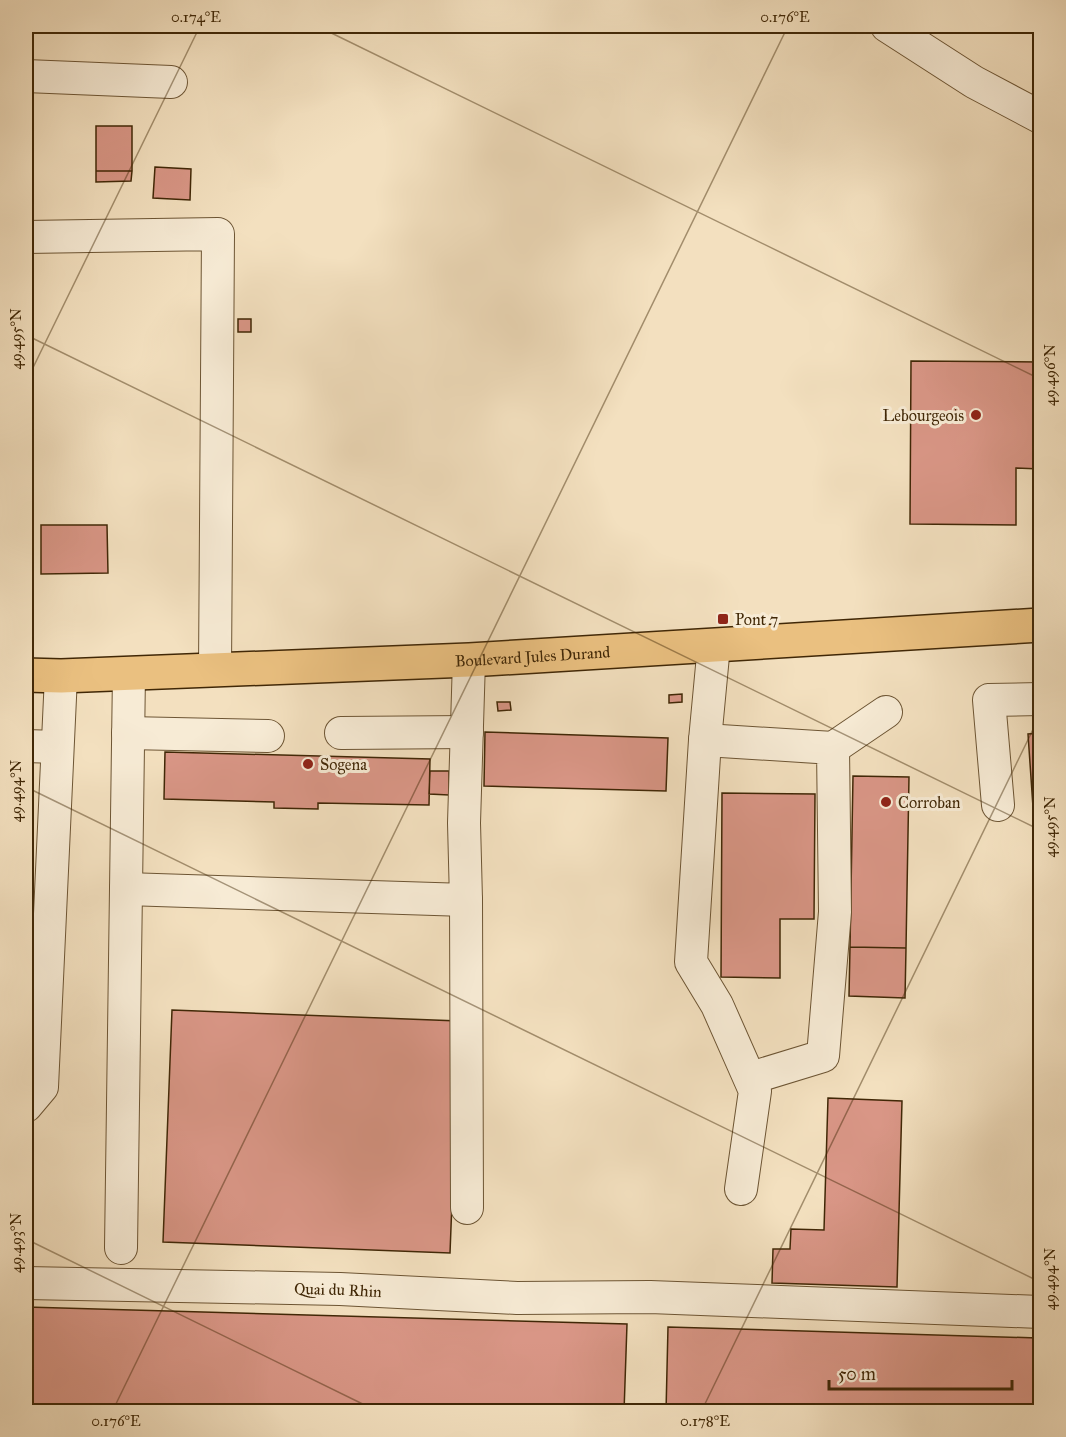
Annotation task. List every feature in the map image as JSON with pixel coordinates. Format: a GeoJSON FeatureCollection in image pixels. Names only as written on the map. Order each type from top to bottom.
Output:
{"type":"FeatureCollection","features":[{"type":"Feature","properties":{"kind":"main road","name":"Boulevard Jules Durand"},"geometry":{"type":"LineString","coordinates":[[26,675],[61,676],[469,660],[1041,625]]}},
{"type":"Feature","properties":{"kind":"lane"},"geometry":{"type":"LineString","coordinates":[[887,26],[974,82],[1017,107],[1041,117]]}},
{"type":"Feature","properties":{"kind":"lane"},"geometry":{"type":"LineString","coordinates":[[26,76],[171,82]]}},
{"type":"Feature","properties":{"kind":"lane"},"geometry":{"type":"LineString","coordinates":[[26,237],[218,234],[215,670]]}},
{"type":"Feature","properties":{"kind":"lane"},"geometry":{"type":"LineString","coordinates":[[714,645],[705,740],[691,962],[717,1005],[755,1091],[741,1189]]}},
{"type":"Feature","properties":{"kind":"lane"},"geometry":{"type":"LineString","coordinates":[[467,1208],[464,823],[469,660]]}},
{"type":"Feature","properties":{"kind":"lane"},"geometry":{"type":"LineString","coordinates":[[121,1248],[129,673]]}},
{"type":"Feature","properties":{"kind":"lane"},"geometry":{"type":"LineString","coordinates":[[26,1107],[42,1087],[61,676]]}},
{"type":"Feature","properties":{"kind":"lane"},"geometry":{"type":"LineString","coordinates":[[998,805],[989,700],[1041,699]]}},
{"type":"Feature","properties":{"kind":"lane"},"geometry":{"type":"LineString","coordinates":[[705,740],[833,748],[886,712]]}},
{"type":"Feature","properties":{"kind":"lane"},"geometry":{"type":"LineString","coordinates":[[128,732],[268,736]]}},
{"type":"Feature","properties":{"kind":"lane"},"geometry":{"type":"LineString","coordinates":[[341,733],[466,732]]}},
{"type":"Feature","properties":{"kind":"lane"},"geometry":{"type":"LineString","coordinates":[[26,746],[57,747]]}},
{"type":"Feature","properties":{"kind":"lane"},"geometry":{"type":"LineString","coordinates":[[751,1078],[824,1056],[835,912],[833,748]]}},
{"type":"Feature","properties":{"kind":"lane"},"geometry":{"type":"LineString","coordinates":[[126,889],[466,900]]}},
{"type":"Feature","properties":{"kind":"lane","name":"Quai du Rhin"},"geometry":{"type":"LineString","coordinates":[[26,1283],[340,1289],[516,1298],[650,1297],[1041,1312]]}},
{"type":"Feature","properties":{"kind":"building"},"geometry":{"type":"Polygon","coordinates":[[[96,126],[132,126],[132,171],[96,171],[96,126]]]}},
{"type":"Feature","properties":{"kind":"building"},"geometry":{"type":"Polygon","coordinates":[[[155,167],[191,169],[190,200],[153,198],[155,167]]]}},
{"type":"Feature","properties":{"kind":"building"},"geometry":{"type":"Polygon","coordinates":[[[96,171],[132,171],[131,181],[96,182],[96,171]]]}},
{"type":"Feature","properties":{"kind":"building"},"geometry":{"type":"Polygon","coordinates":[[[238,319],[251,319],[251,332],[238,332],[238,319]]]}},
{"type":"Feature","properties":{"kind":"building","name":"Lebourgeois"},"geometry":{"type":"Polygon","coordinates":[[[911,361],[1040,362],[1040,469],[1016,468],[1016,525],[910,524],[911,361]]]}},
{"type":"Feature","properties":{"kind":"building"},"geometry":{"type":"Polygon","coordinates":[[[41,525],[107,525],[108,573],[41,574],[41,525]]]}},
{"type":"Feature","properties":{"kind":"building"},"geometry":{"type":"Polygon","coordinates":[[[682,694],[682,702],[669,703],[669,695],[682,694]]]}},
{"type":"Feature","properties":{"kind":"building"},"geometry":{"type":"Polygon","coordinates":[[[497,702],[510,702],[511,710],[498,711],[497,702]]]}},
{"type":"Feature","properties":{"kind":"building"},"geometry":{"type":"Polygon","coordinates":[[[485,732],[668,738],[666,791],[484,786],[485,732]]]}},
{"type":"Feature","properties":{"kind":"building"},"geometry":{"type":"Polygon","coordinates":[[[1040,733],[1040,807],[1033,807],[1028,734],[1040,733]]]}},
{"type":"Feature","properties":{"kind":"building"},"geometry":{"type":"Polygon","coordinates":[[[165,752],[430,759],[429,805],[318,803],[318,809],[274,808],[274,802],[164,799],[165,752]]]}},
{"type":"Feature","properties":{"kind":"building"},"geometry":{"type":"Polygon","coordinates":[[[430,771],[449,771],[449,795],[429,794],[430,771]]]}},
{"type":"Feature","properties":{"kind":"building"},"geometry":{"type":"Polygon","coordinates":[[[853,776],[909,777],[906,948],[850,947],[853,776]]]}},
{"type":"Feature","properties":{"kind":"building"},"geometry":{"type":"Polygon","coordinates":[[[722,793],[815,794],[814,919],[780,919],[780,978],[721,977],[722,793]]]}},
{"type":"Feature","properties":{"kind":"building"},"geometry":{"type":"Polygon","coordinates":[[[850,947],[906,948],[905,998],[849,996],[850,947]]]}},
{"type":"Feature","properties":{"kind":"building"},"geometry":{"type":"Polygon","coordinates":[[[172,1010],[459,1021],[450,1253],[163,1242],[172,1010]]]}},
{"type":"Feature","properties":{"kind":"building"},"geometry":{"type":"Polygon","coordinates":[[[828,1098],[902,1101],[897,1287],[772,1283],[773,1249],[790,1249],[791,1229],[824,1230],[828,1098]]]}},
{"type":"Feature","properties":{"kind":"building"},"geometry":{"type":"Polygon","coordinates":[[[26,1307],[627,1324],[624,1412],[26,1412],[26,1307]]]}},
{"type":"Feature","properties":{"kind":"building"},"geometry":{"type":"Polygon","coordinates":[[[668,1327],[1037,1338],[1035,1412],[666,1412],[668,1327]]]}},
{"type":"Feature","properties":{"kind":"place","name":"Lebourgeois"},"geometry":{"type":"Point","coordinates":[976,415]}},
{"type":"Feature","properties":{"kind":"place","name":"Pont 7"},"geometry":{"type":"Point","coordinates":[723,619]}},
{"type":"Feature","properties":{"kind":"place","name":"Sogena"},"geometry":{"type":"Point","coordinates":[308,764]}},
{"type":"Feature","properties":{"kind":"place","name":"Corroban"},"geometry":{"type":"Point","coordinates":[886,802]}}]}
